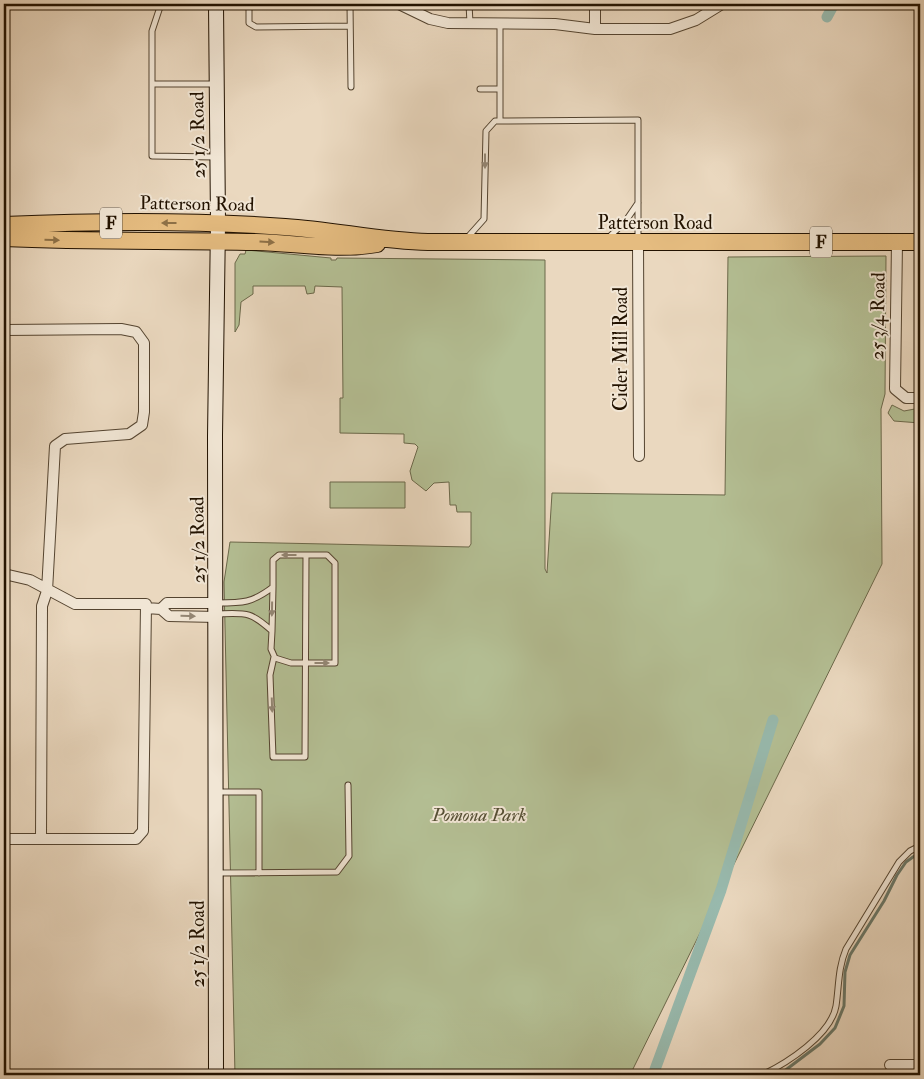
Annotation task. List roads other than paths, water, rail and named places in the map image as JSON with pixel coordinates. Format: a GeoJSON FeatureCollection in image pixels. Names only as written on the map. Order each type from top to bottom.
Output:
{"type":"FeatureCollection","features":[{"type":"Feature","properties":{"kind":"main road","name":"Patterson Road"},"geometry":{"type":"LineString","coordinates":[[4,225],[57,223],[218,223],[321,230],[389,241],[920,242]]}},
{"type":"Feature","properties":{"kind":"main road","name":"Patterson Road"},"geometry":{"type":"LineString","coordinates":[[4,238],[218,241],[346,248],[389,241]]}},
{"type":"Feature","properties":{"kind":"street","name":"25 1/2 Road"},"geometry":{"type":"LineString","coordinates":[[216,4],[218,223],[215,436],[217,611],[216,1075]]}},
{"type":"Feature","properties":{"kind":"street"},"geometry":{"type":"LineString","coordinates":[[399,4],[438,21],[555,24],[595,29],[670,29],[696,20],[720,4]]}},
{"type":"Feature","properties":{"kind":"street"},"geometry":{"type":"LineString","coordinates":[[595,4],[595,29]]}},
{"type":"Feature","properties":{"kind":"street","name":"Cider Mill Road"},"geometry":{"type":"LineString","coordinates":[[638,242],[639,456]]}},
{"type":"Feature","properties":{"kind":"street","name":"25 3/4 Road"},"geometry":{"type":"LineString","coordinates":[[897,242],[895,390],[906,398],[920,398]]}},
{"type":"Feature","properties":{"kind":"street"},"geometry":{"type":"LineString","coordinates":[[4,330],[120,329],[136,332],[144,343],[144,412],[142,425],[129,434],[65,439],[55,446],[47,591],[42,606],[41,839]]}},
{"type":"Feature","properties":{"kind":"street"},"geometry":{"type":"LineString","coordinates":[[4,574],[30,580],[47,591],[74,604],[146,604],[143,831],[136,839],[4,839]]}},
{"type":"Feature","properties":{"kind":"street"},"geometry":{"type":"LineString","coordinates":[[146,608],[160,609],[169,616],[217,611]]}},
{"type":"Feature","properties":{"kind":"street"},"geometry":{"type":"LineString","coordinates":[[890,1065],[920,1065]]}},
{"type":"Feature","properties":{"kind":"lane"},"geometry":{"type":"LineString","coordinates":[[161,4],[152,31],[152,156],[217,157]]}},
{"type":"Feature","properties":{"kind":"lane"},"geometry":{"type":"LineString","coordinates":[[249,4],[249,23],[256,27],[350,26]]}},
{"type":"Feature","properties":{"kind":"lane"},"geometry":{"type":"LineString","coordinates":[[350,4],[350,87]]}},
{"type":"Feature","properties":{"kind":"lane"},"geometry":{"type":"LineString","coordinates":[[469,4],[470,23]]}},
{"type":"Feature","properties":{"kind":"lane"},"geometry":{"type":"LineString","coordinates":[[500,24],[500,120]]}},
{"type":"Feature","properties":{"kind":"lane"},"geometry":{"type":"LineString","coordinates":[[152,84],[216,84]]}},
{"type":"Feature","properties":{"kind":"lane"},"geometry":{"type":"LineString","coordinates":[[480,89],[500,89]]}},
{"type":"Feature","properties":{"kind":"lane"},"geometry":{"type":"LineString","coordinates":[[463,242],[484,219],[486,131],[490,125],[500,120],[638,120],[638,242]]}},
{"type":"Feature","properties":{"kind":"lane"},"geometry":{"type":"LineString","coordinates":[[604,242],[625,222],[638,202]]}},
{"type":"Feature","properties":{"kind":"lane"},"geometry":{"type":"LineString","coordinates":[[274,657],[291,663],[306,663],[336,663],[335,563],[327,555],[306,555],[279,555],[273,560],[272,649],[274,657],[270,675],[273,757],[305,757],[306,663],[306,555]]}},
{"type":"Feature","properties":{"kind":"lane"},"geometry":{"type":"LineString","coordinates":[[217,611],[254,600],[273,587]]}},
{"type":"Feature","properties":{"kind":"lane"},"geometry":{"type":"LineString","coordinates":[[217,611],[248,614],[272,631]]}},
{"type":"Feature","properties":{"kind":"lane"},"geometry":{"type":"LineString","coordinates":[[217,873],[337,872],[349,856],[348,785]]}},
{"type":"Feature","properties":{"kind":"lane"},"geometry":{"type":"LineString","coordinates":[[217,792],[259,792],[258,873]]}},
{"type":"Feature","properties":{"kind":"lane"},"geometry":{"type":"LineString","coordinates":[[762,1075],[788,1060],[817,1036],[830,1021],[836,1008],[840,963],[846,949],[899,862],[910,851],[920,846]]}},
{"type":"Feature","properties":{"kind":"waterway"},"geometry":{"type":"LineString","coordinates":[[827,17],[834,4]]}},
{"type":"Feature","properties":{"kind":"waterway"},"geometry":{"type":"LineString","coordinates":[[653,1075],[721,890],[773,720]]}},
{"type":"Feature","properties":{"kind":"waterway"},"geometry":{"type":"LineString","coordinates":[[779,1075],[820,1044],[835,1028],[844,1006],[845,972],[850,955],[884,901],[897,875],[906,862],[920,852]]}},
{"type":"Feature","properties":{"kind":"park label","name":"Pomona Park"},"geometry":{"type":"Point","coordinates":[479,815]}}]}
